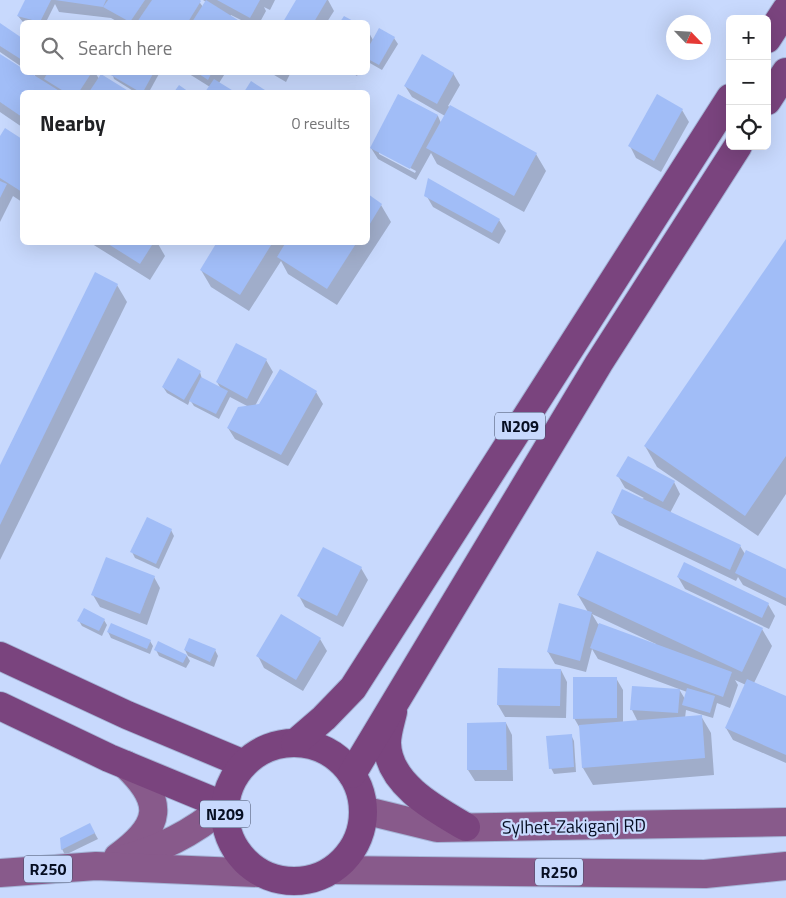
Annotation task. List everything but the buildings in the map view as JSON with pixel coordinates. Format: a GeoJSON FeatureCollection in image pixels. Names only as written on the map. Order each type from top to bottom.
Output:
{"type":"FeatureCollection","features":[{"type":"Feature","properties":{"kind":"highway"},"geometry":{"type":"LineString","coordinates":[[771,33],[786,10]]}},
{"type":"Feature","properties":{"kind":"highway"},"geometry":{"type":"LineString","coordinates":[[771,95],[786,72]]}},
{"type":"Feature","properties":{"kind":"highway","name":"N209"},"geometry":{"type":"LineString","coordinates":[[295,742],[324,718],[353,688],[726,104]]}},
{"type":"Feature","properties":{"kind":"highway","name":"N209"},"geometry":{"type":"LineString","coordinates":[[352,774],[600,363],[735,150]]}},
{"type":"Feature","properties":{"kind":"highway"},"geometry":{"type":"LineString","coordinates":[[0,656],[127,715],[244,764]]}},
{"type":"Feature","properties":{"kind":"highway"},"geometry":{"type":"LineString","coordinates":[[399,694],[387,742],[391,760],[401,778],[415,793],[466,828]]}},
{"type":"Feature","properties":{"kind":"highway","name":"N209"},"geometry":{"type":"LineString","coordinates":[[0,706],[126,765],[224,806]]}},
{"type":"Feature","properties":{"kind":"highway","name":"N209"},"geometry":{"type":"LineString","coordinates":[[295,742],[318,746],[337,757],[352,774],[360,791],[363,810],[360,833],[349,854],[333,870],[316,879],[296,882],[277,880],[259,873],[244,862],[232,845],[226,826],[224,806],[231,783],[244,764],[259,752],[277,745],[295,742]]}},
{"type":"Feature","properties":{"kind":"main road"},"geometry":{"type":"LineString","coordinates":[[96,866],[118,857],[135,845],[147,832],[154,810],[152,795],[143,781],[126,765]]}},
{"type":"Feature","properties":{"kind":"main road","name":"R250"},"geometry":{"type":"LineString","coordinates":[[96,866],[153,850],[210,819],[224,806]]}},
{"type":"Feature","properties":{"kind":"main road","name":"Sylhet-Zakiganj RD"},"geometry":{"type":"LineString","coordinates":[[363,810],[438,828],[786,822]]}},
{"type":"Feature","properties":{"kind":"main road","name":"R250"},"geometry":{"type":"LineString","coordinates":[[0,873],[96,866],[259,873]]}},
{"type":"Feature","properties":{"kind":"main road","name":"R250"},"geometry":{"type":"LineString","coordinates":[[333,870],[706,874],[786,866]]}}]}
